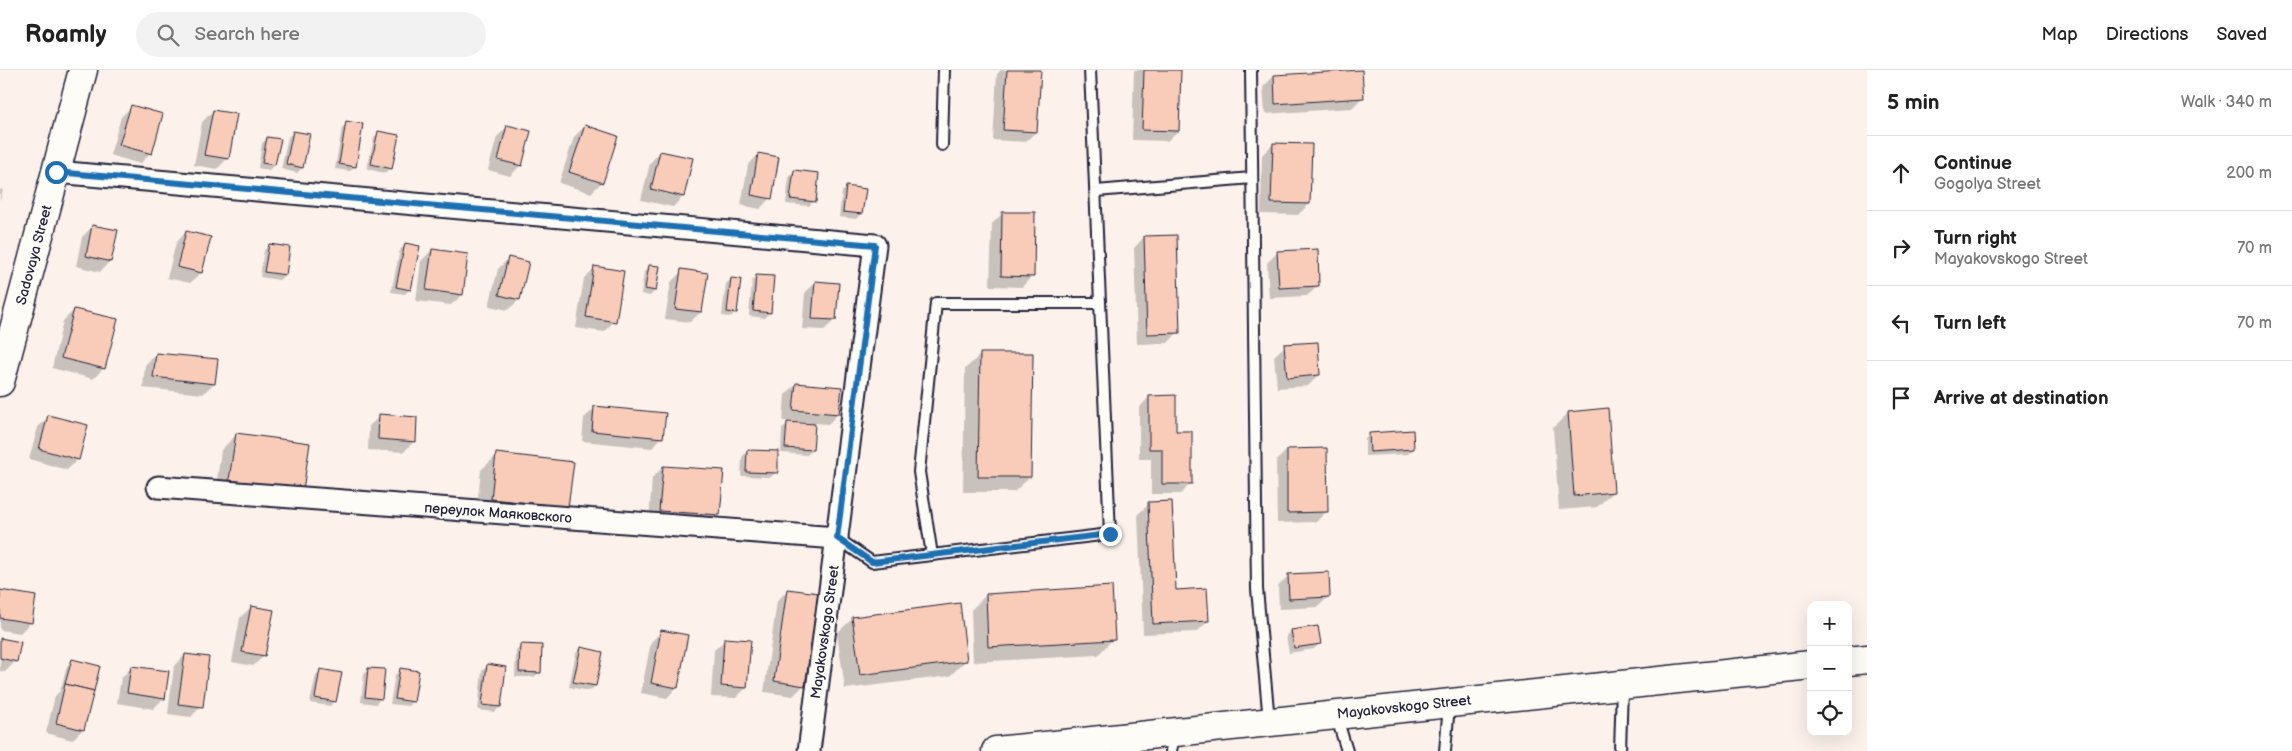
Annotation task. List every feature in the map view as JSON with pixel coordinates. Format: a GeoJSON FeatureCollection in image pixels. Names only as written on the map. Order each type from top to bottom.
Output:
{"type":"FeatureCollection","features":[{"type":"Feature","properties":{"kind":"main road","name":"Sadovaya Street"},"geometry":{"type":"LineString","coordinates":[[0,382],[83,70]]}},
{"type":"Feature","properties":{"kind":"main road"},"geometry":{"type":"LineString","coordinates":[[1852,661],[1867,659]]}},
{"type":"Feature","properties":{"kind":"main road","name":"Mayakovskogo Street"},"geometry":{"type":"LineString","coordinates":[[996,751],[1173,741],[1270,721],[1807,665]]}},
{"type":"Feature","properties":{"kind":"street","name":"Mayakovskogo Street"},"geometry":{"type":"LineString","coordinates":[[56,172],[875,245],[809,751]]}},
{"type":"Feature","properties":{"kind":"street","name":"переулок Маяковского"},"geometry":{"type":"LineString","coordinates":[[158,487],[837,538]]}},
{"type":"Feature","properties":{"kind":"lane"},"geometry":{"type":"LineString","coordinates":[[942,145],[944,70]]}},
{"type":"Feature","properties":{"kind":"lane"},"geometry":{"type":"LineString","coordinates":[[837,538],[872,562],[1110,534],[1090,70]]}},
{"type":"Feature","properties":{"kind":"lane"},"geometry":{"type":"LineString","coordinates":[[1251,70],[1256,589],[1270,721]]}},
{"type":"Feature","properties":{"kind":"lane"},"geometry":{"type":"LineString","coordinates":[[1096,191],[1252,178]]}},
{"type":"Feature","properties":{"kind":"lane"},"geometry":{"type":"LineString","coordinates":[[932,555],[919,472],[936,303],[1100,304]]}},
{"type":"Feature","properties":{"kind":"lane"},"geometry":{"type":"LineString","coordinates":[[1620,751],[1622,684]]}},
{"type":"Feature","properties":{"kind":"lane"},"geometry":{"type":"LineString","coordinates":[[1445,751],[1449,702]]}},
{"type":"Feature","properties":{"kind":"lane"},"geometry":{"type":"LineString","coordinates":[[1335,714],[1347,751]]}},
{"type":"Feature","properties":{"kind":"building"},"geometry":{"type":"Polygon","coordinates":[[[1007,70],[1041,70],[1037,132],[1003,130],[1007,70]]]}},
{"type":"Feature","properties":{"kind":"building"},"geometry":{"type":"Polygon","coordinates":[[[1144,70],[1181,70],[1179,131],[1142,130],[1144,70]]]}},
{"type":"Feature","properties":{"kind":"building"},"geometry":{"type":"Polygon","coordinates":[[[1362,70],[1364,98],[1275,104],[1274,75],[1362,70]]]}},
{"type":"Feature","properties":{"kind":"building"},"geometry":{"type":"Polygon","coordinates":[[[131,105],[163,114],[152,154],[119,145],[131,105]]]}},
{"type":"Feature","properties":{"kind":"building"},"geometry":{"type":"Polygon","coordinates":[[[213,110],[237,114],[229,159],[204,155],[213,110]]]}},
{"type":"Feature","properties":{"kind":"building"},"geometry":{"type":"Polygon","coordinates":[[[346,121],[363,124],[356,167],[339,164],[346,121]]]}},
{"type":"Feature","properties":{"kind":"building"},"geometry":{"type":"Polygon","coordinates":[[[507,125],[531,131],[522,166],[498,160],[507,125]]]}},
{"type":"Feature","properties":{"kind":"building"},"geometry":{"type":"Polygon","coordinates":[[[585,125],[618,136],[603,183],[569,172],[585,125]]]}},
{"type":"Feature","properties":{"kind":"building"},"geometry":{"type":"Polygon","coordinates":[[[293,131],[310,134],[303,168],[286,164],[293,131]]]}},
{"type":"Feature","properties":{"kind":"building"},"geometry":{"type":"Polygon","coordinates":[[[378,131],[399,135],[392,169],[371,164],[378,131]]]}},
{"type":"Feature","properties":{"kind":"building"},"geometry":{"type":"Polygon","coordinates":[[[267,137],[281,139],[275,165],[262,163],[267,137]]]}},
{"type":"Feature","properties":{"kind":"building"},"geometry":{"type":"Polygon","coordinates":[[[1273,143],[1312,144],[1310,204],[1271,203],[1273,143]]]}},
{"type":"Feature","properties":{"kind":"building"},"geometry":{"type":"Polygon","coordinates":[[[660,151],[693,158],[684,197],[651,189],[660,151]]]}},
{"type":"Feature","properties":{"kind":"building"},"geometry":{"type":"Polygon","coordinates":[[[758,153],[779,157],[772,199],[751,195],[758,153]]]}},
{"type":"Feature","properties":{"kind":"building"},"geometry":{"type":"Polygon","coordinates":[[[794,170],[819,173],[816,202],[790,199],[794,170]]]}},
{"type":"Feature","properties":{"kind":"building"},"geometry":{"type":"Polygon","coordinates":[[[846,186],[866,189],[862,214],[843,212],[846,186]]]}},
{"type":"Feature","properties":{"kind":"building"},"geometry":{"type":"Polygon","coordinates":[[[1002,212],[1035,212],[1034,277],[1001,276],[1002,212]]]}},
{"type":"Feature","properties":{"kind":"building"},"geometry":{"type":"Polygon","coordinates":[[[92,225],[118,230],[111,262],[86,256],[92,225]]]}},
{"type":"Feature","properties":{"kind":"building"},"geometry":{"type":"Polygon","coordinates":[[[186,231],[211,237],[202,273],[177,267],[186,231]]]}},
{"type":"Feature","properties":{"kind":"building"},"geometry":{"type":"Polygon","coordinates":[[[1177,235],[1180,333],[1147,334],[1144,236],[1177,235]]]}},
{"type":"Feature","properties":{"kind":"building"},"geometry":{"type":"Polygon","coordinates":[[[405,243],[420,246],[411,290],[396,287],[405,243]]]}},
{"type":"Feature","properties":{"kind":"building"},"geometry":{"type":"Polygon","coordinates":[[[269,244],[290,247],[286,275],[264,272],[269,244]]]}},
{"type":"Feature","properties":{"kind":"building"},"geometry":{"type":"Polygon","coordinates":[[[432,249],[468,254],[463,295],[426,290],[432,249]]]}},
{"type":"Feature","properties":{"kind":"building"},"geometry":{"type":"Polygon","coordinates":[[[1318,249],[1319,286],[1279,288],[1277,251],[1318,249]]]}},
{"type":"Feature","properties":{"kind":"building"},"geometry":{"type":"Polygon","coordinates":[[[508,257],[529,262],[520,300],[499,295],[508,257]]]}},
{"type":"Feature","properties":{"kind":"building"},"geometry":{"type":"Polygon","coordinates":[[[649,265],[660,266],[656,291],[645,289],[649,265]]]}},
{"type":"Feature","properties":{"kind":"building"},"geometry":{"type":"Polygon","coordinates":[[[594,266],[624,271],[616,322],[586,317],[594,266]]]}},
{"type":"Feature","properties":{"kind":"building"},"geometry":{"type":"Polygon","coordinates":[[[681,269],[708,273],[702,312],[675,309],[681,269]]]}},
{"type":"Feature","properties":{"kind":"building"},"geometry":{"type":"Polygon","coordinates":[[[756,275],[774,276],[771,313],[753,311],[756,275]]]}},
{"type":"Feature","properties":{"kind":"building"},"geometry":{"type":"Polygon","coordinates":[[[731,278],[741,279],[737,313],[727,312],[731,278]]]}},
{"type":"Feature","properties":{"kind":"building"},"geometry":{"type":"Polygon","coordinates":[[[815,281],[839,283],[836,320],[812,319],[815,281]]]}},
{"type":"Feature","properties":{"kind":"building"},"geometry":{"type":"Polygon","coordinates":[[[74,309],[118,319],[105,369],[61,358],[74,309]]]}},
{"type":"Feature","properties":{"kind":"building"},"geometry":{"type":"Polygon","coordinates":[[[1318,342],[1320,375],[1287,378],[1284,344],[1318,342]]]}},
{"type":"Feature","properties":{"kind":"building"},"geometry":{"type":"Polygon","coordinates":[[[156,353],[218,359],[215,384],[153,377],[156,353]]]}},
{"type":"Feature","properties":{"kind":"building"},"geometry":{"type":"Polygon","coordinates":[[[980,353],[1033,353],[1031,477],[978,477],[980,353]]]}},
{"type":"Feature","properties":{"kind":"building"},"geometry":{"type":"Polygon","coordinates":[[[796,383],[842,387],[839,414],[793,410],[796,383]]]}},
{"type":"Feature","properties":{"kind":"building"},"geometry":{"type":"Polygon","coordinates":[[[1176,395],[1176,431],[1192,431],[1192,484],[1162,484],[1162,449],[1149,449],[1149,396],[1176,395]]]}},
{"type":"Feature","properties":{"kind":"building"},"geometry":{"type":"Polygon","coordinates":[[[594,406],[666,413],[663,438],[592,431],[594,406]]]}},
{"type":"Feature","properties":{"kind":"building"},"geometry":{"type":"Polygon","coordinates":[[[1608,408],[1614,492],[1574,496],[1568,412],[1608,408]]]}},
{"type":"Feature","properties":{"kind":"building"},"geometry":{"type":"Polygon","coordinates":[[[379,414],[417,417],[416,442],[378,439],[379,414]]]}},
{"type":"Feature","properties":{"kind":"building"},"geometry":{"type":"Polygon","coordinates":[[[48,415],[88,425],[79,460],[39,449],[48,415]]]}},
{"type":"Feature","properties":{"kind":"building"},"geometry":{"type":"Polygon","coordinates":[[[787,422],[815,424],[813,450],[785,448],[787,422]]]}},
{"type":"Feature","properties":{"kind":"building"},"geometry":{"type":"Polygon","coordinates":[[[1413,430],[1414,449],[1370,452],[1369,433],[1413,430]]]}},
{"type":"Feature","properties":{"kind":"building"},"geometry":{"type":"Polygon","coordinates":[[[236,433],[310,443],[303,490],[229,480],[236,433]]]}},
{"type":"Feature","properties":{"kind":"building"},"geometry":{"type":"Polygon","coordinates":[[[1327,448],[1328,512],[1287,513],[1287,449],[1327,448]]]}},
{"type":"Feature","properties":{"kind":"building"},"geometry":{"type":"Polygon","coordinates":[[[747,450],[778,451],[778,473],[746,472],[747,450]]]}},
{"type":"Feature","properties":{"kind":"building"},"geometry":{"type":"Polygon","coordinates":[[[496,453],[574,462],[568,507],[491,499],[496,453]]]}},
{"type":"Feature","properties":{"kind":"building"},"geometry":{"type":"Polygon","coordinates":[[[663,466],[724,470],[720,515],[659,511],[663,466]]]}},
{"type":"Feature","properties":{"kind":"building"},"geometry":{"type":"Polygon","coordinates":[[[1172,501],[1176,590],[1207,588],[1209,621],[1153,624],[1148,502],[1172,501]]]}},
{"type":"Feature","properties":{"kind":"building"},"geometry":{"type":"Polygon","coordinates":[[[1329,572],[1330,597],[1289,599],[1288,574],[1329,572]]]}},
{"type":"Feature","properties":{"kind":"building"},"geometry":{"type":"Polygon","coordinates":[[[1112,586],[1115,640],[988,647],[986,594],[1112,586]]]}},
{"type":"Feature","properties":{"kind":"building"},"geometry":{"type":"Polygon","coordinates":[[[787,589],[819,593],[805,686],[774,681],[787,589]]]}},
{"type":"Feature","properties":{"kind":"building"},"geometry":{"type":"Polygon","coordinates":[[[0,590],[36,596],[32,623],[0,618],[0,590]]]}},
{"type":"Feature","properties":{"kind":"building"},"geometry":{"type":"Polygon","coordinates":[[[960,603],[967,661],[860,675],[852,617],[960,603]]]}},
{"type":"Feature","properties":{"kind":"building"},"geometry":{"type":"Polygon","coordinates":[[[251,606],[274,610],[265,656],[242,652],[251,606]]]}},
{"type":"Feature","properties":{"kind":"building"},"geometry":{"type":"Polygon","coordinates":[[[1318,626],[1321,644],[1294,648],[1291,630],[1318,626]]]}},
{"type":"Feature","properties":{"kind":"building"},"geometry":{"type":"Polygon","coordinates":[[[661,630],[688,635],[678,688],[651,683],[661,630]]]}},
{"type":"Feature","properties":{"kind":"building"},"geometry":{"type":"Polygon","coordinates":[[[0,638],[21,642],[17,662],[0,658],[0,638]]]}},
{"type":"Feature","properties":{"kind":"building"},"geometry":{"type":"Polygon","coordinates":[[[724,638],[751,640],[747,688],[721,686],[724,638]]]}},
{"type":"Feature","properties":{"kind":"building"},"geometry":{"type":"Polygon","coordinates":[[[520,644],[542,645],[541,673],[519,672],[520,644]]]}},
{"type":"Feature","properties":{"kind":"building"},"geometry":{"type":"Polygon","coordinates":[[[581,647],[603,652],[596,686],[573,682],[581,647]]]}},
{"type":"Feature","properties":{"kind":"building"},"geometry":{"type":"Polygon","coordinates":[[[185,654],[209,657],[203,707],[178,704],[185,654]]]}},
{"type":"Feature","properties":{"kind":"building"},"geometry":{"type":"Polygon","coordinates":[[[72,659],[100,666],[94,691],[65,684],[72,659]]]}},
{"type":"Feature","properties":{"kind":"building"},"geometry":{"type":"Polygon","coordinates":[[[487,664],[506,667],[501,707],[482,705],[487,664]]]}},
{"type":"Feature","properties":{"kind":"building"},"geometry":{"type":"Polygon","coordinates":[[[131,666],[169,671],[165,699],[127,693],[131,666]]]}},
{"type":"Feature","properties":{"kind":"building"},"geometry":{"type":"Polygon","coordinates":[[[368,668],[385,669],[382,699],[365,697],[368,668]]]}},
{"type":"Feature","properties":{"kind":"building"},"geometry":{"type":"Polygon","coordinates":[[[400,668],[419,671],[414,702],[395,699],[400,668]]]}},
{"type":"Feature","properties":{"kind":"building"},"geometry":{"type":"Polygon","coordinates":[[[320,669],[342,673],[336,702],[315,698],[320,669]]]}},
{"type":"Feature","properties":{"kind":"building"},"geometry":{"type":"Polygon","coordinates":[[[65,684],[94,691],[84,730],[56,723],[65,684]]]}},
{"type":"Feature","properties":{"kind":"route"},"geometry":{"type":"LineString","coordinates":[[56,172],[875,245],[837,538],[872,562],[1110,534]]}}]}
